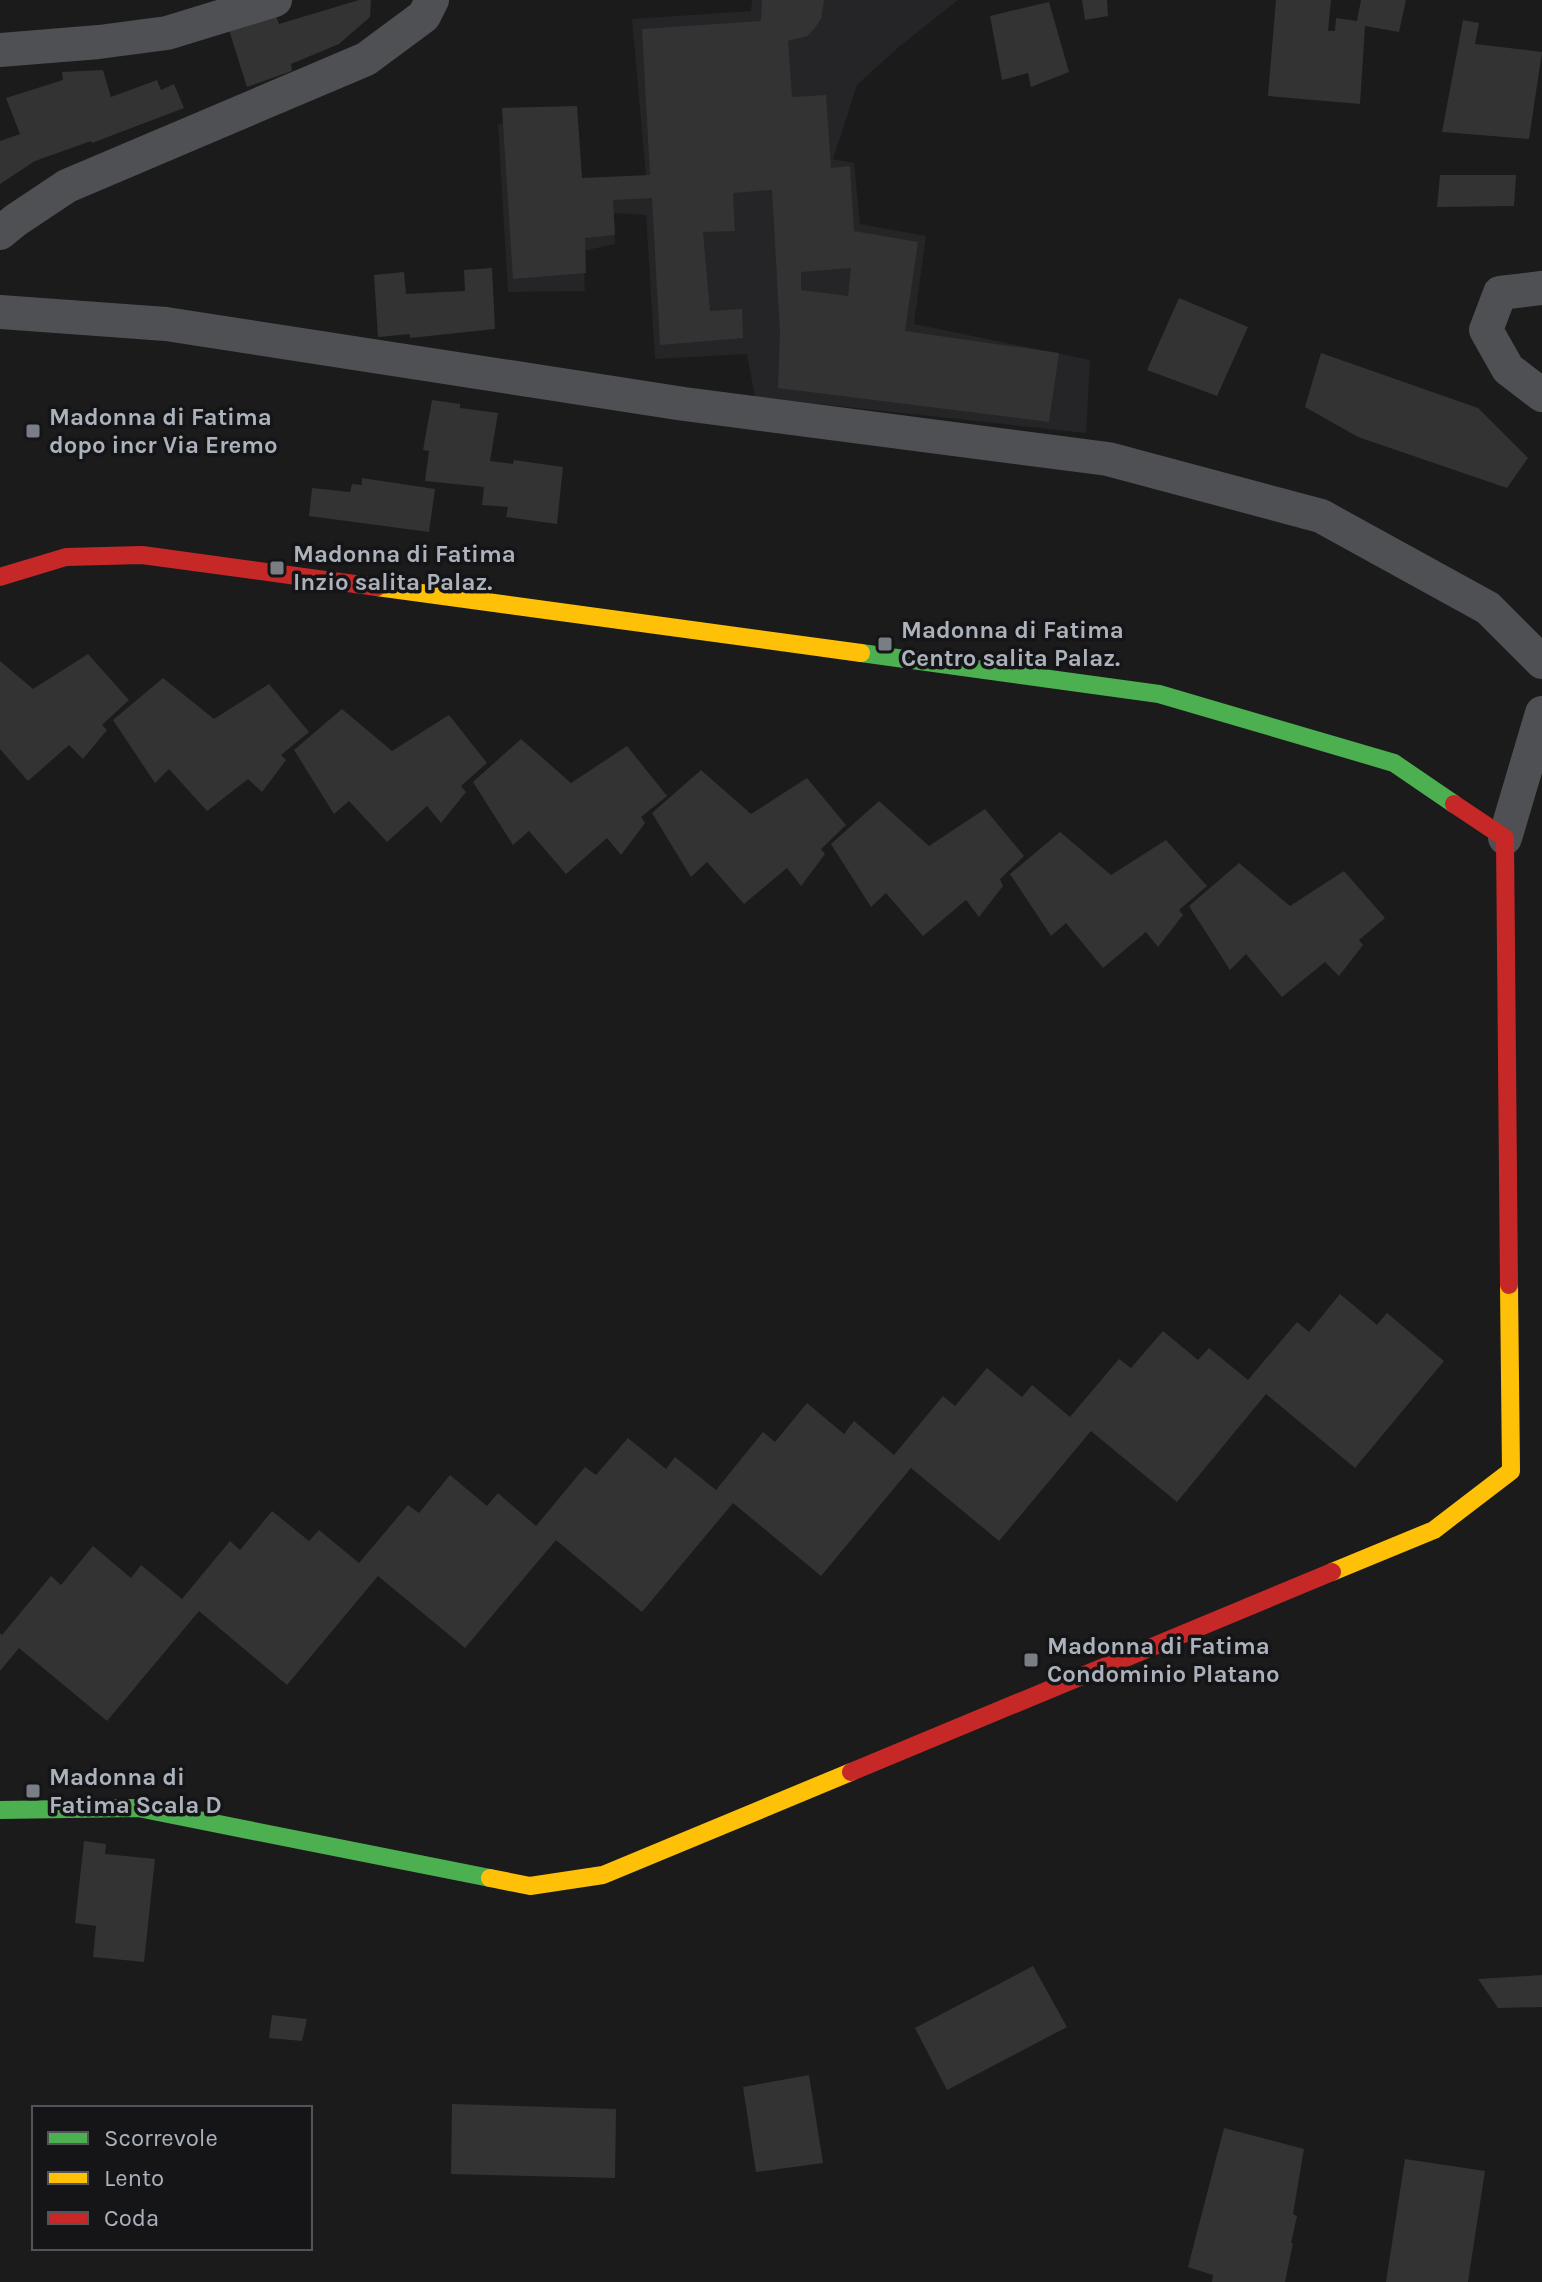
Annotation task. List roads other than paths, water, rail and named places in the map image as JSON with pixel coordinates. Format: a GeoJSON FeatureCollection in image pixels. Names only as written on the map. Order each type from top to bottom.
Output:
{"type":"FeatureCollection","features":[{"type":"Feature","properties":{"kind":"street"},"geometry":{"type":"LineString","coordinates":[[0,50],[167,33],[275,0]]}},
{"type":"Feature","properties":{"kind":"street"},"geometry":{"type":"LineString","coordinates":[[0,233],[67,186],[366,59],[424,16],[432,0]]}},
{"type":"Feature","properties":{"kind":"street"},"geometry":{"type":"LineString","coordinates":[[1542,288],[1500,293],[1486,330],[1508,369],[1542,395]]}},
{"type":"Feature","properties":{"kind":"street"},"geometry":{"type":"LineString","coordinates":[[0,312],[166,324],[684,404],[1108,459],[1321,516],[1488,608],[1542,662]]}},
{"type":"Feature","properties":{"kind":"street"},"geometry":{"type":"LineString","coordinates":[[0,577],[66,557],[142,555],[1159,694],[1394,763],[1505,838]]}},
{"type":"Feature","properties":{"kind":"street"},"geometry":{"type":"LineString","coordinates":[[0,1810],[138,1808],[530,1886],[603,1875],[1434,1530],[1511,1471],[1505,838],[1542,713]]}},
{"type":"Feature","properties":{"kind":"place","name":"Madonna di Fatima dopo incr Via Eremo"},"geometry":{"type":"Point","coordinates":[33,431]}},
{"type":"Feature","properties":{"kind":"place","name":"Madonna di Fatima Inzio salita Palaz."},"geometry":{"type":"Point","coordinates":[277,568]}},
{"type":"Feature","properties":{"kind":"place","name":"Madonna di Fatima Centro salita Palaz."},"geometry":{"type":"Point","coordinates":[885,644]}},
{"type":"Feature","properties":{"kind":"place","name":"Madonna di Fatima Condominio Platano"},"geometry":{"type":"Point","coordinates":[1031,1660]}},
{"type":"Feature","properties":{"kind":"place","name":"Madonna di Fatima Scala D"},"geometry":{"type":"Point","coordinates":[33,1791]}}]}
